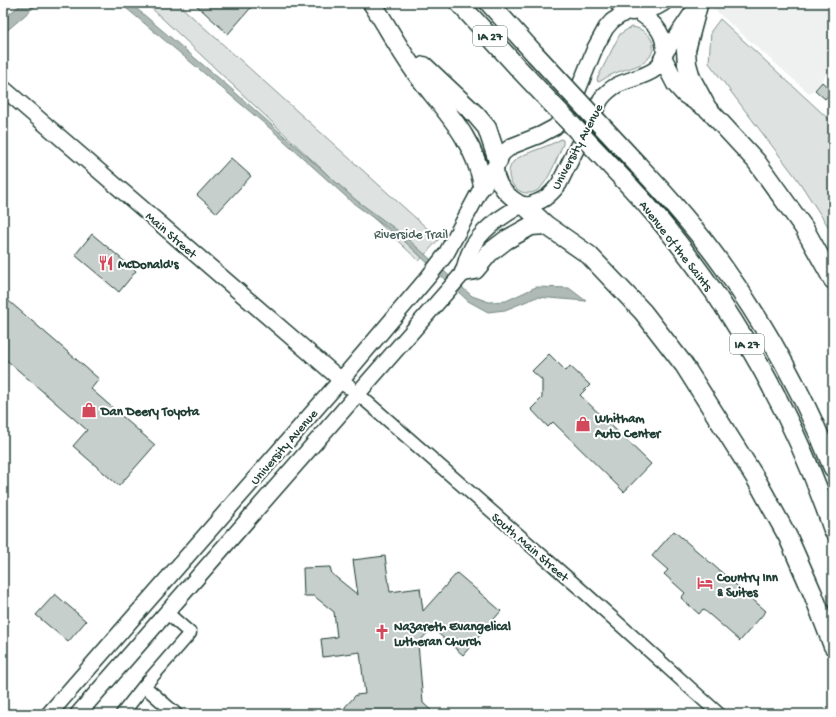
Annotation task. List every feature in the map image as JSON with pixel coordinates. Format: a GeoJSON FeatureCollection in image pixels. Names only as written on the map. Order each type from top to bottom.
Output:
{"type":"FeatureCollection","features":[{"type":"Feature","properties":{"kind":"highway"},"geometry":{"type":"LineString","coordinates":[[372,3],[419,77],[457,123],[481,172],[483,184]]}},
{"type":"Feature","properties":{"kind":"highway","name":"Avenue of the Saints"},"geometry":{"type":"LineString","coordinates":[[459,3],[656,215],[686,252],[729,313],[749,347],[796,436],[833,530]]}},
{"type":"Feature","properties":{"kind":"highway","name":"Avenue of the Saints"},"geometry":{"type":"LineString","coordinates":[[489,3],[638,165],[723,265],[750,306],[797,389],[833,468]]}},
{"type":"Feature","properties":{"kind":"highway"},"geometry":{"type":"LineString","coordinates":[[698,4],[686,50],[687,64],[691,78],[708,109],[756,161],[782,196],[804,228],[833,280]]}},
{"type":"Feature","properties":{"kind":"highway"},"geometry":{"type":"LineString","coordinates":[[395,38],[476,115],[487,128],[497,163]]}},
{"type":"Feature","properties":{"kind":"highway"},"geometry":{"type":"LineString","coordinates":[[664,56],[676,84],[685,94],[708,109]]}},
{"type":"Feature","properties":{"kind":"highway"},"geometry":{"type":"LineString","coordinates":[[524,205],[546,226],[589,255],[643,312],[684,365],[756,479],[788,537],[813,594],[833,646]]}},
{"type":"Feature","properties":{"kind":"highway"},"geometry":{"type":"LineString","coordinates":[[464,272],[474,270],[489,253],[506,240],[531,226],[546,226]]}},
{"type":"Feature","properties":{"kind":"main road","name":"University Avenue"},"geometry":{"type":"LineString","coordinates":[[49,714],[341,380],[429,276],[446,254],[483,184],[503,152],[512,146],[540,136],[556,127],[570,110],[595,48],[606,28],[618,16],[630,9],[658,7],[664,3]]}},
{"type":"Feature","properties":{"kind":"main road","name":"University Avenue"},"geometry":{"type":"LineString","coordinates":[[78,714],[464,272],[466,257],[485,230],[496,220],[524,205],[540,203],[550,196],[601,99],[607,92],[617,85],[649,74],[656,69],[698,4]]}},
{"type":"Feature","properties":{"kind":"main road"},"geometry":{"type":"LineString","coordinates":[[630,9],[652,22],[658,28],[663,39],[664,56]]}},
{"type":"Feature","properties":{"kind":"main road","name":"Main Street"},"geometry":{"type":"LineString","coordinates":[[3,88],[341,380]]}},
{"type":"Feature","properties":{"kind":"main road"},"geometry":{"type":"LineString","coordinates":[[497,163],[495,172],[504,191],[514,200],[524,205]]}},
{"type":"Feature","properties":{"kind":"main road","name":"South Main Street"},"geometry":{"type":"LineString","coordinates":[[341,380],[358,394]]}},
{"type":"Feature","properties":{"kind":"street","name":"South Main Street"},"geometry":{"type":"LineString","coordinates":[[358,394],[586,594],[719,714]]}},
{"type":"Feature","properties":{"kind":"street"},"geometry":{"type":"LineString","coordinates":[[122,714],[190,633],[167,612]]}},
{"type":"Feature","properties":{"kind":"street"},"geometry":{"type":"LineString","coordinates":[[144,686],[169,712]]}},
{"type":"Feature","properties":{"kind":"shaded area"},"geometry":{"type":"Polygon","coordinates":[[[23,3],[39,3],[3,34],[4,18],[23,3]]]}},
{"type":"Feature","properties":{"kind":"shaded area"},"geometry":{"type":"Polygon","coordinates":[[[120,3],[130,3],[228,86],[356,200],[401,233],[472,296],[489,302],[506,301],[536,287],[569,288],[586,301],[537,297],[505,310],[488,312],[468,301],[402,239],[353,203],[272,130],[120,3]]]}},
{"type":"Feature","properties":{"kind":"shaded area"},"geometry":{"type":"Polygon","coordinates":[[[707,3],[833,3],[833,67],[810,94],[707,3]]]}},
{"type":"Feature","properties":{"kind":"green space","name":"Riverside Trail"},"geometry":{"type":"Polygon","coordinates":[[[146,3],[177,3],[439,239],[419,261],[146,3]]]}},
{"type":"Feature","properties":{"kind":"green space"},"geometry":{"type":"Polygon","coordinates":[[[720,19],[833,123],[833,234],[798,180],[709,63],[711,31],[720,19]]]}},
{"type":"Feature","properties":{"kind":"green space"},"geometry":{"type":"Polygon","coordinates":[[[631,27],[642,30],[647,34],[653,43],[652,53],[644,62],[615,73],[598,82],[597,79],[620,34],[631,27]]]}},
{"type":"Feature","properties":{"kind":"green space"},"geometry":{"type":"Polygon","coordinates":[[[561,139],[563,140],[563,144],[542,187],[531,193],[525,193],[514,186],[510,180],[509,174],[510,167],[514,161],[523,155],[550,145],[561,139]]]}},
{"type":"Feature","properties":{"kind":"building"},"geometry":{"type":"Polygon","coordinates":[[[194,3],[255,3],[228,34],[194,3]]]}},
{"type":"Feature","properties":{"kind":"building"},"geometry":{"type":"Polygon","coordinates":[[[822,82],[832,91],[825,99],[815,90],[822,82]]]}},
{"type":"Feature","properties":{"kind":"building"},"geometry":{"type":"Polygon","coordinates":[[[231,158],[251,176],[217,213],[197,195],[231,158]]]}},
{"type":"Feature","properties":{"kind":"building","name":"McDonald's"},"geometry":{"type":"Polygon","coordinates":[[[92,234],[136,271],[119,292],[75,255],[92,234]]]}},
{"type":"Feature","properties":{"kind":"building","name":"Dan Deery Toyota"},"geometry":{"type":"Polygon","coordinates":[[[3,296],[99,379],[91,389],[155,445],[119,486],[73,446],[87,430],[3,357],[3,296]]]}},
{"type":"Feature","properties":{"kind":"building","name":"Whitham Auto Center"},"geometry":{"type":"Polygon","coordinates":[[[549,354],[566,371],[570,366],[590,385],[580,395],[651,464],[624,492],[553,422],[548,427],[531,409],[542,398],[542,380],[532,371],[549,354]]]}},
{"type":"Feature","properties":{"kind":"building","name":"Country Inn & Suites"},"geometry":{"type":"Polygon","coordinates":[[[674,531],[766,611],[740,641],[703,609],[699,614],[681,598],[685,593],[664,574],[668,570],[652,556],[674,531]]]}},
{"type":"Feature","properties":{"kind":"building","name":"Nazareth Evangelical Lutheran Church"},"geometry":{"type":"Polygon","coordinates":[[[385,556],[390,592],[420,588],[423,611],[457,573],[501,611],[463,655],[432,628],[418,643],[423,703],[435,714],[345,714],[345,707],[356,695],[365,694],[360,652],[323,657],[321,639],[337,637],[334,612],[314,596],[304,596],[303,568],[330,567],[332,574],[358,595],[353,560],[385,556]]]}},
{"type":"Feature","properties":{"kind":"building"},"geometry":{"type":"Polygon","coordinates":[[[55,594],[86,621],[68,642],[36,615],[55,594]]]}},
{"type":"Feature","properties":{"kind":"place","name":"McDonald's"},"geometry":{"type":"Point","coordinates":[106,263]}},
{"type":"Feature","properties":{"kind":"place","name":"Dan Deery Toyota"},"geometry":{"type":"Point","coordinates":[89,410]}},
{"type":"Feature","properties":{"kind":"place","name":"Whitham Auto Center"},"geometry":{"type":"Point","coordinates":[583,424]}},
{"type":"Feature","properties":{"kind":"place","name":"Country Inn & Suites"},"geometry":{"type":"Point","coordinates":[705,583]}},
{"type":"Feature","properties":{"kind":"place","name":"Nazareth Evangelical Lutheran Church"},"geometry":{"type":"Point","coordinates":[382,632]}}]}
